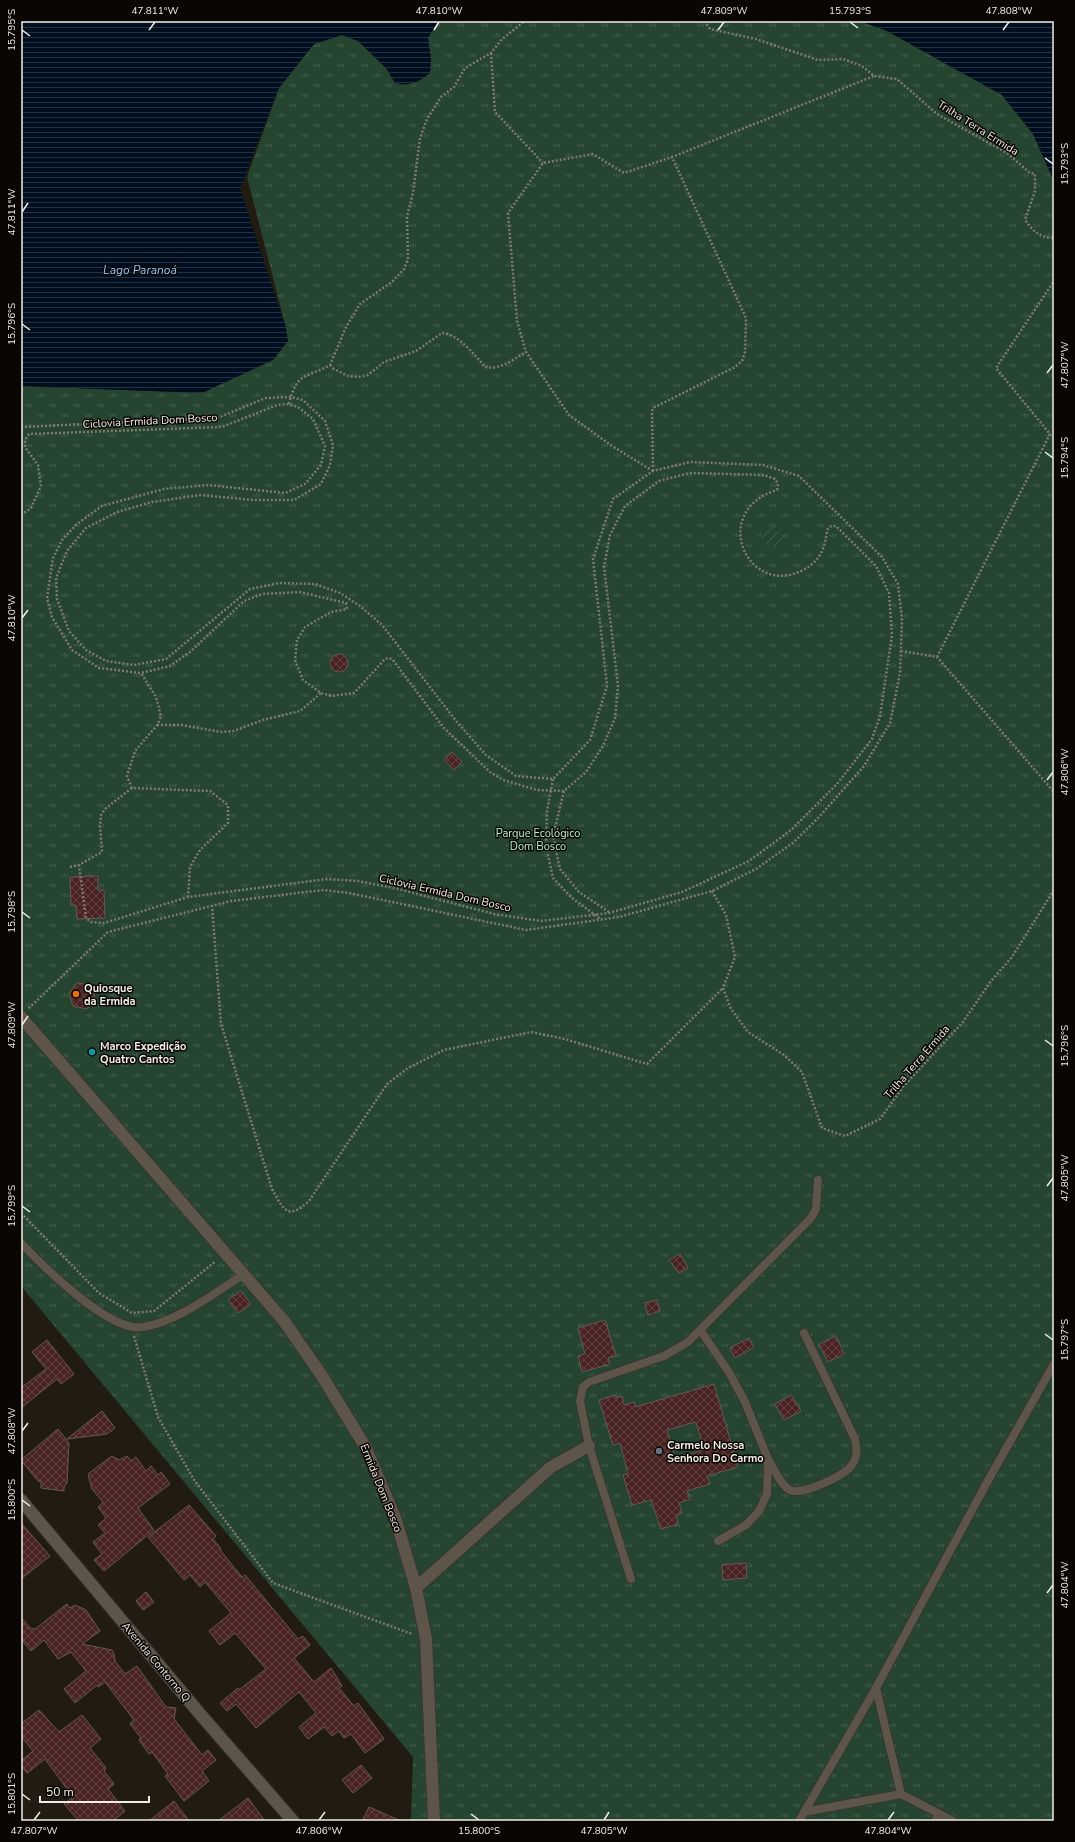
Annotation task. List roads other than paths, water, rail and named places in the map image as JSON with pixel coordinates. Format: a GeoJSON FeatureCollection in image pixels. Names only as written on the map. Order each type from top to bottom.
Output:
{"type":"FeatureCollection","features":[{"type":"Feature","properties":{"kind":"street","name":"Ermida Dom Bosco"},"geometry":{"type":"LineString","coordinates":[[24,1014],[188,1211],[284,1321],[322,1376],[366,1448],[396,1520],[416,1588],[434,1821]]}},
{"type":"Feature","properties":{"kind":"street"},"geometry":{"type":"LineString","coordinates":[[416,1588],[551,1467],[589,1446]]}},
{"type":"Feature","properties":{"kind":"street","name":"Avenida Contorno Q"},"geometry":{"type":"LineString","coordinates":[[21,1500],[200,1714],[293,1821]]}},
{"type":"Feature","properties":{"kind":"lane"},"geometry":{"type":"LineString","coordinates":[[630,1579],[589,1446],[580,1401],[583,1387],[589,1382],[664,1356],[688,1342],[701,1331],[811,1218],[816,1209],[818,1180]]}},
{"type":"Feature","properties":{"kind":"lane"},"geometry":{"type":"LineString","coordinates":[[21,1243],[91,1307],[112,1321],[132,1328],[143,1328],[172,1318],[243,1275]]}},
{"type":"Feature","properties":{"kind":"lane"},"geometry":{"type":"LineString","coordinates":[[701,1331],[730,1374],[745,1402],[768,1459],[785,1486],[790,1490],[797,1492],[812,1488],[844,1473],[856,1458],[857,1449],[855,1439],[804,1334]]}},
{"type":"Feature","properties":{"kind":"lane"},"geometry":{"type":"LineString","coordinates":[[799,1821],[876,1688],[990,1477],[1054,1364]]}},
{"type":"Feature","properties":{"kind":"lane"},"geometry":{"type":"LineString","coordinates":[[718,1540],[746,1525],[759,1511],[767,1494],[768,1459]]}},
{"type":"Feature","properties":{"kind":"lane"},"geometry":{"type":"LineString","coordinates":[[876,1688],[901,1794]]}},
{"type":"Feature","properties":{"kind":"lane"},"geometry":{"type":"LineString","coordinates":[[804,1812],[901,1794],[937,1817],[953,1821]]}},
{"type":"Feature","properties":{"kind":"water","name":"Lago Paranoá"},"geometry":{"type":"Polygon","coordinates":[[[21,21],[438,21],[428,38],[431,59],[430,73],[414,83],[395,83],[386,68],[358,41],[342,35],[314,44],[279,88],[240,189],[286,328],[288,341],[273,360],[202,393],[21,386],[21,21]]]}},
{"type":"Feature","properties":{"kind":"water"},"geometry":{"type":"Polygon","coordinates":[[[859,21],[1054,21],[1054,188],[1053,179],[1033,134],[1002,95],[885,30],[859,21]]]}},
{"type":"Feature","properties":{"kind":"place","name":"Quiosque da Ermida"},"geometry":{"type":"Point","coordinates":[76,994]}},
{"type":"Feature","properties":{"kind":"place","name":"Marco Expedição Quatro Cantos"},"geometry":{"type":"Point","coordinates":[92,1052]}},
{"type":"Feature","properties":{"kind":"place","name":"Carmelo Nossa Senhora Do Carmo"},"geometry":{"type":"Point","coordinates":[659,1451]}},
{"type":"Feature","properties":{"kind":"park label","name":"Parque Ecológico Dom Bosco"},"geometry":{"type":"Point","coordinates":[538,839]}}]}
